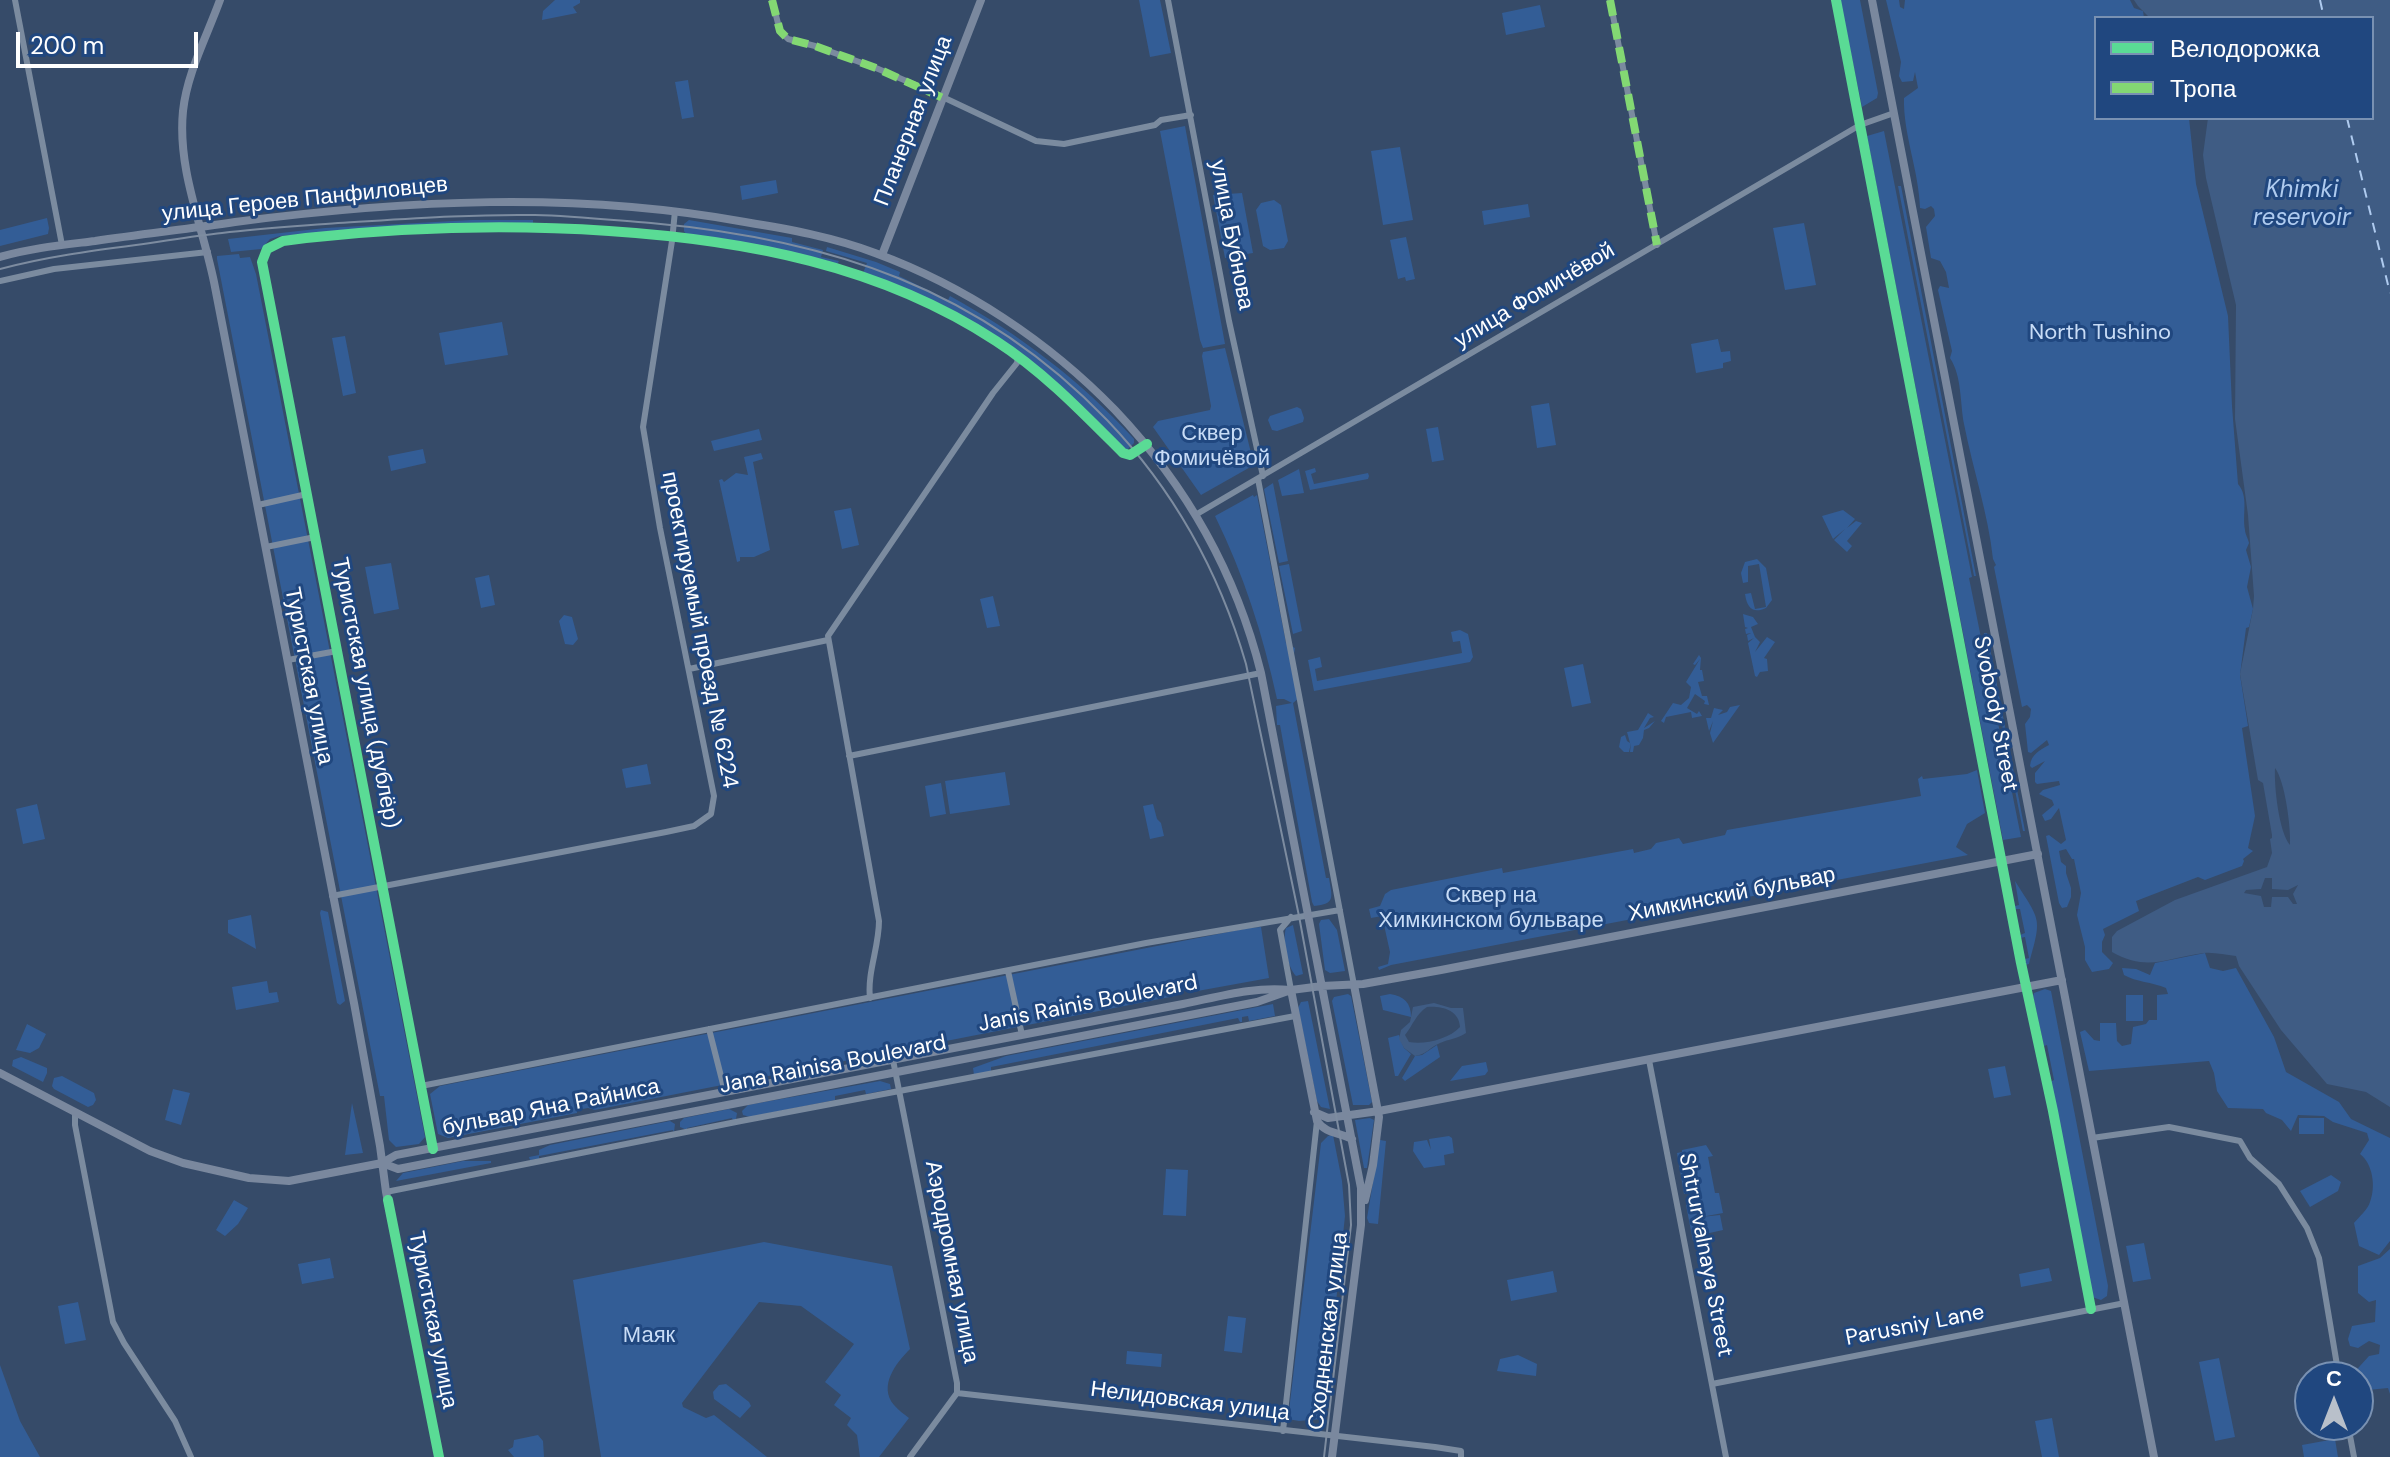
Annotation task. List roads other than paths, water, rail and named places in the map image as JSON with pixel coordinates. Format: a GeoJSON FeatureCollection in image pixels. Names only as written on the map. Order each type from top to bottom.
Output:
{"type":"FeatureCollection","features":[{"type":"Feature","properties":{"kind":"main road","name":"Туристская улица"},"geometry":{"type":"LineString","coordinates":[[220,0],[188,86],[183,111],[184,150],[208,252],[258,505],[386,1192],[439,1457]]}},
{"type":"Feature","properties":{"kind":"main road","name":"Планерная улица"},"geometry":{"type":"LineString","coordinates":[[882,255],[981,0]]}},
{"type":"Feature","properties":{"kind":"main road","name":"Svobody Street"},"geometry":{"type":"LineString","coordinates":[[1872,0],[2154,1457]]}},
{"type":"Feature","properties":{"kind":"main road","name":"улица Героев Панфиловцев"},"geometry":{"type":"LineString","coordinates":[[0,257],[37,248],[321,212],[474,201],[571,203],[675,211],[788,229],[882,255],[953,288],[1023,331],[1103,398],[1147,444],[1197,514],[1240,602],[1261,673],[1308,915]]}},
{"type":"Feature","properties":{"kind":"main road","name":"Химкинский бульвар"},"geometry":{"type":"LineString","coordinates":[[1291,990],[1354,985],[1492,960],[2038,854]]}},
{"type":"Feature","properties":{"kind":"main road","name":"Сходненская улица"},"geometry":{"type":"LineString","coordinates":[[1308,915],[1359,1175],[1362,1209]]}},
{"type":"Feature","properties":{"kind":"main road"},"geometry":{"type":"LineString","coordinates":[[1315,1117],[1379,1111],[2062,980]]}},
{"type":"Feature","properties":{"kind":"main road","name":"Сходненская улица"},"geometry":{"type":"LineString","coordinates":[[1332,1457],[1362,1209],[1373,1165],[1379,1111],[1354,985]]}},
{"type":"Feature","properties":{"kind":"main road","name":"Janis Rainis Boulevard"},"geometry":{"type":"LineString","coordinates":[[893,1060],[1253,990],[1291,990]]}},
{"type":"Feature","properties":{"kind":"main road"},"geometry":{"type":"LineString","coordinates":[[1291,990],[1315,1117],[1327,1132],[1352,1139]]}},
{"type":"Feature","properties":{"kind":"main road","name":"Jana Rainisa Boulevard"},"geometry":{"type":"LineString","coordinates":[[382,1163],[398,1169],[1257,1002],[1291,990]]}},
{"type":"Feature","properties":{"kind":"main road","name":"бульвар Яна Райниса"},"geometry":{"type":"LineString","coordinates":[[0,1073],[169,1159],[249,1178],[289,1181],[382,1163],[396,1155],[893,1060]]}},
{"type":"Feature","properties":{"kind":"street"},"geometry":{"type":"LineString","coordinates":[[15,0],[62,245]]}},
{"type":"Feature","properties":{"kind":"street"},"geometry":{"type":"LineString","coordinates":[[772,0],[780,31],[788,39],[876,68],[1044,144],[1064,144],[1109,136],[1155,125],[1161,120],[1191,115]]}},
{"type":"Feature","properties":{"kind":"street","name":"улица Бубнова"},"geometry":{"type":"LineString","coordinates":[[1168,0],[1261,478],[1354,985]]}},
{"type":"Feature","properties":{"kind":"street"},"geometry":{"type":"LineString","coordinates":[[1610,0],[1657,245]]}},
{"type":"Feature","properties":{"kind":"street","name":"Svobody Street"},"geometry":{"type":"LineString","coordinates":[[1836,0],[2091,1309]]}},
{"type":"Feature","properties":{"kind":"street","name":"улица Фомичёвой"},"geometry":{"type":"LineString","coordinates":[[1197,514],[1860,125],[1894,113]]}},
{"type":"Feature","properties":{"kind":"street","name":"проектируемый проезд № 6224"},"geometry":{"type":"LineString","coordinates":[[332,896],[694,826],[711,814],[714,796],[643,427],[675,211]]}},
{"type":"Feature","properties":{"kind":"street","name":"Туристская улица (дублёр)"},"geometry":{"type":"LineString","coordinates":[[433,1149],[262,262],[264,253],[283,241],[357,232],[459,226],[568,228],[673,235]]}},
{"type":"Feature","properties":{"kind":"street"},"geometry":{"type":"LineString","coordinates":[[673,235],[748,246],[861,275],[920,299],[995,340],[1018,357],[1058,388],[1123,453],[1130,455],[1147,444]]}},
{"type":"Feature","properties":{"kind":"street"},"geometry":{"type":"LineString","coordinates":[[0,281],[54,269],[208,252]]}},
{"type":"Feature","properties":{"kind":"street"},"geometry":{"type":"LineString","coordinates":[[870,998],[869,979],[877,949],[879,921],[828,640],[840,617],[993,393],[1017,363],[1018,357]]}},
{"type":"Feature","properties":{"kind":"street"},"geometry":{"type":"LineString","coordinates":[[258,505],[307,494]]}},
{"type":"Feature","properties":{"kind":"street"},"geometry":{"type":"LineString","coordinates":[[266,547],[315,537]]}},
{"type":"Feature","properties":{"kind":"street"},"geometry":{"type":"LineString","coordinates":[[689,669],[828,640]]}},
{"type":"Feature","properties":{"kind":"street"},"geometry":{"type":"LineString","coordinates":[[288,660],[337,651]]}},
{"type":"Feature","properties":{"kind":"street"},"geometry":{"type":"LineString","coordinates":[[849,756],[1261,673]]}},
{"type":"Feature","properties":{"kind":"street"},"geometry":{"type":"LineString","coordinates":[[421,1086],[1261,922],[1340,910]]}},
{"type":"Feature","properties":{"kind":"street"},"geometry":{"type":"LineString","coordinates":[[1291,917],[1280,927],[1291,990]]}},
{"type":"Feature","properties":{"kind":"street"},"geometry":{"type":"LineString","coordinates":[[1261,922],[1274,927],[1280,937]]}},
{"type":"Feature","properties":{"kind":"street"},"geometry":{"type":"LineString","coordinates":[[1008,971],[1022,1035]]}},
{"type":"Feature","properties":{"kind":"street"},"geometry":{"type":"LineString","coordinates":[[386,1192],[1295,1016]]}},
{"type":"Feature","properties":{"kind":"street"},"geometry":{"type":"LineString","coordinates":[[709,1029],[725,1092]]}},
{"type":"Feature","properties":{"kind":"street","name":"Аэродромная улица"},"geometry":{"type":"LineString","coordinates":[[893,1060],[957,1383],[957,1393],[910,1457]]}},
{"type":"Feature","properties":{"kind":"street","name":"Shtrurvalnaya Street"},"geometry":{"type":"LineString","coordinates":[[1649,1060],[1726,1457]]}},
{"type":"Feature","properties":{"kind":"street"},"geometry":{"type":"LineString","coordinates":[[738,1103],[741,1121]]}},
{"type":"Feature","properties":{"kind":"street"},"geometry":{"type":"LineString","coordinates":[[75,1112],[113,1322],[175,1421],[191,1457]]}},
{"type":"Feature","properties":{"kind":"street"},"geometry":{"type":"LineString","coordinates":[[675,1115],[679,1134]]}},
{"type":"Feature","properties":{"kind":"street"},"geometry":{"type":"LineString","coordinates":[[1283,1431],[1315,1117]]}},
{"type":"Feature","properties":{"kind":"street"},"geometry":{"type":"LineString","coordinates":[[2092,1138],[2160,1127],[2240,1141],[2250,1158],[2279,1184],[2307,1228],[2319,1258],[2336,1361]]}},
{"type":"Feature","properties":{"kind":"street","name":"Parusniy Lane"},"geometry":{"type":"LineString","coordinates":[[1712,1384],[2125,1303]]}},
{"type":"Feature","properties":{"kind":"street","name":"Нелидовская улица"},"geometry":{"type":"LineString","coordinates":[[957,1393],[1461,1451],[1461,1457]]}},
{"type":"Feature","properties":{"kind":"water","name":"Khimki reservoir"},"geometry":{"type":"Polygon","coordinates":[[[2134,0],[2390,0],[2390,1107],[2366,1092],[2327,1084],[2281,1030],[2239,966],[2236,956],[2204,953],[2147,962],[2112,952],[2112,937],[2117,931],[2175,900],[2267,867],[2272,853],[2263,783],[2258,780],[2240,674],[2254,596],[2248,515],[2235,419],[2236,305],[2206,178],[2203,155],[2208,120],[2374,120],[2374,16],[2148,16],[2134,0]],[[2275,768],[2280,820],[2290,845],[2287,805],[2275,768]],[[2265,878],[2261,889],[2246,890],[2244,893],[2261,896],[2264,907],[2271,907],[2272,897],[2288,897],[2293,904],[2297,904],[2293,894],[2298,885],[2288,890],[2272,889],[2272,878],[2265,878]]]}},
{"type":"Feature","properties":{"kind":"water"},"geometry":{"type":"Polygon","coordinates":[[[1434,1003],[1463,1008],[1466,1033],[1415,1056],[1404,1048],[1399,1039],[1401,1030],[1410,1022],[1413,1007],[1434,1003]],[[1427,1007],[1405,1035],[1409,1042],[1436,1040],[1460,1027],[1453,1013],[1444,1008],[1427,1007]]]}},
{"type":"Feature","properties":{"kind":"tram line"},"geometry":{"type":"LineString","coordinates":[[0,269],[68,255],[201,236],[338,223],[510,215],[651,223],[779,242],[898,278],[954,304],[1007,336],[1058,374],[1107,420],[1173,503],[1208,564],[1246,664],[1299,916],[1349,1185],[1351,1225],[1324,1457]]}},
{"type":"Feature","properties":{"kind":"park label","name":"North Tushino"},"geometry":{"type":"Point","coordinates":[2100,333]}},
{"type":"Feature","properties":{"kind":"park label","name":"Сквер Фомичёвой"},"geometry":{"type":"Point","coordinates":[1212,446]}},
{"type":"Feature","properties":{"kind":"park label","name":"Сквер на Химкинском бульваре"},"geometry":{"type":"Point","coordinates":[1491,908]}},
{"type":"Feature","properties":{"kind":"park label","name":"Маяк"},"geometry":{"type":"Point","coordinates":[649,1336]}}]}
